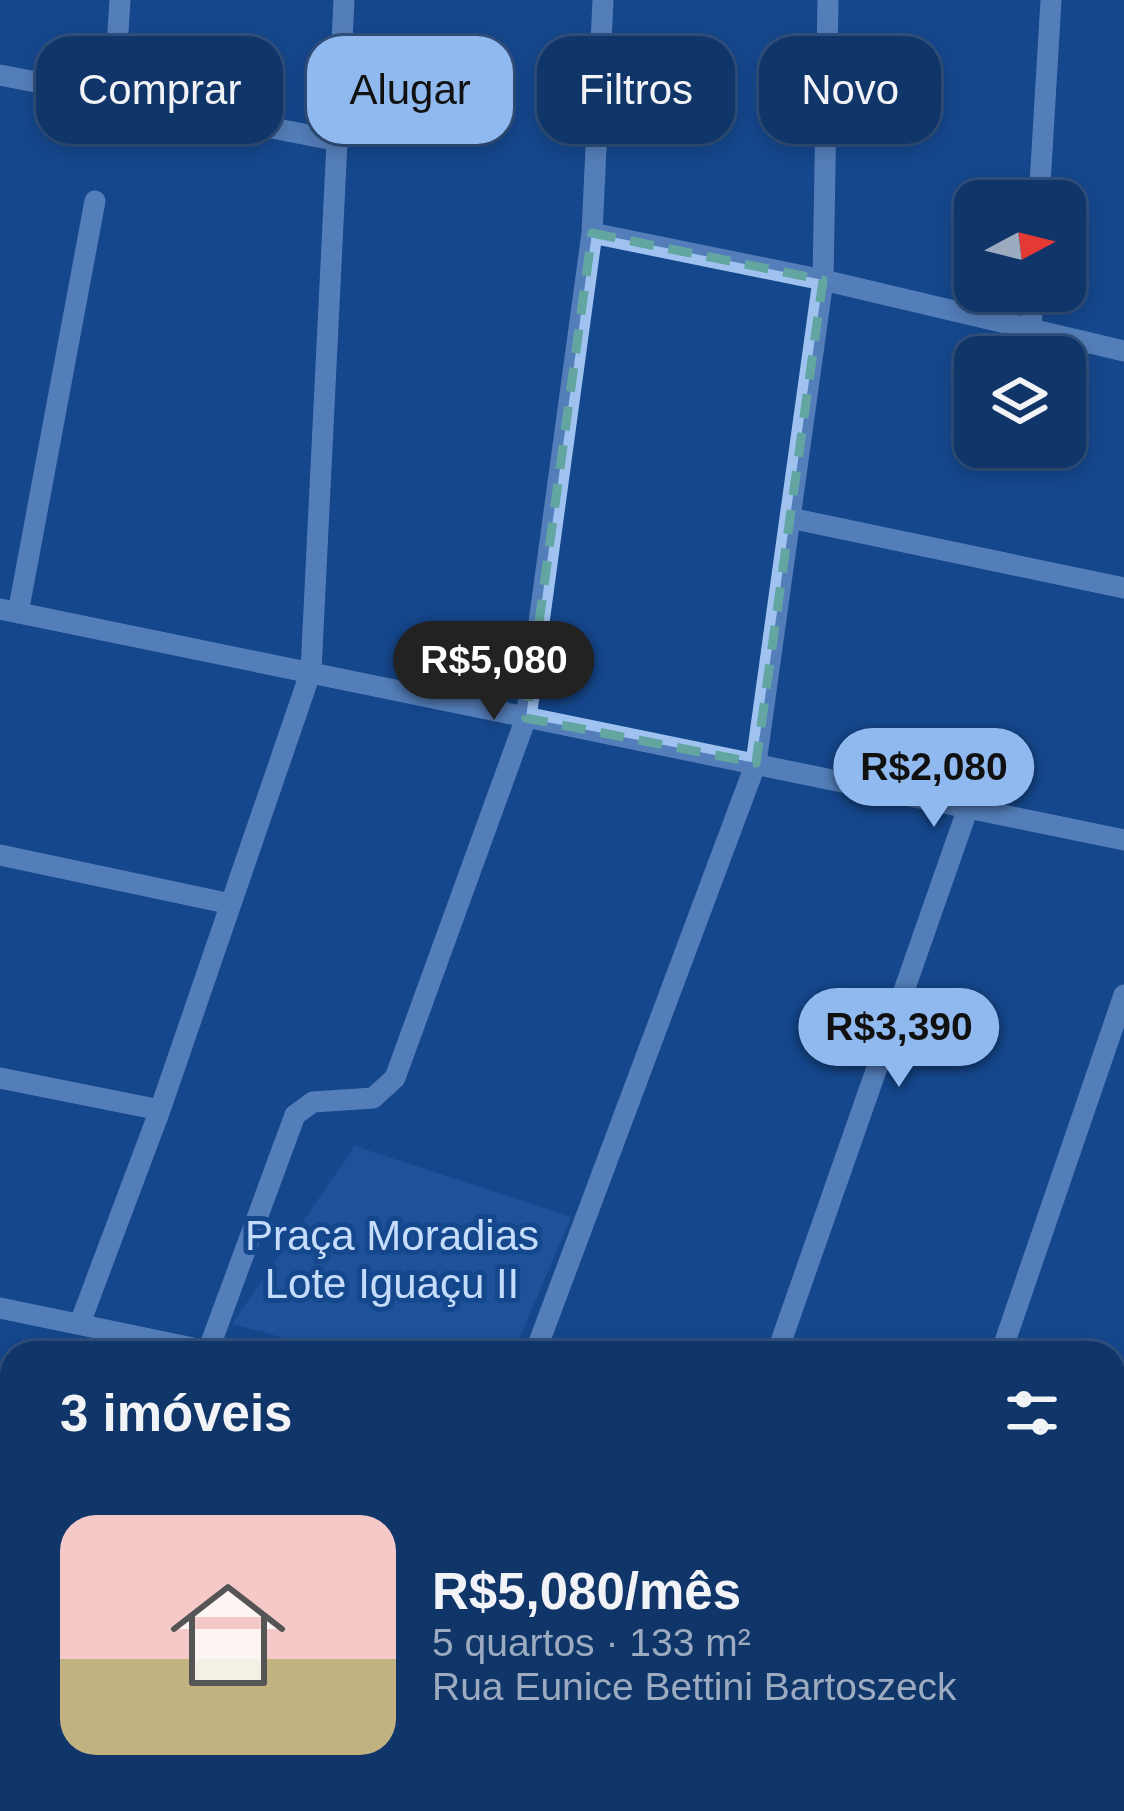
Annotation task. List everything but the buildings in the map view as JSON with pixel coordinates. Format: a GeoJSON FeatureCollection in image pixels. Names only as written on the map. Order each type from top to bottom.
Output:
{"type":"FeatureCollection","features":[{"type":"Feature","properties":{"kind":"street"},"geometry":{"type":"LineString","coordinates":[[118,36],[120,0]]}},
{"type":"Feature","properties":{"kind":"street"},"geometry":{"type":"LineString","coordinates":[[343,36],[344,0]]}},
{"type":"Feature","properties":{"kind":"street"},"geometry":{"type":"LineString","coordinates":[[217,1341],[295,1115],[313,1102],[373,1098],[395,1078],[526,718],[592,232],[602,0]]}},
{"type":"Feature","properties":{"kind":"street"},"geometry":{"type":"LineString","coordinates":[[539,1341],[756,763],[823,280],[828,0]]}},
{"type":"Feature","properties":{"kind":"street"},"geometry":{"type":"LineString","coordinates":[[1040,180],[1052,0]]}},
{"type":"Feature","properties":{"kind":"street"},"geometry":{"type":"LineString","coordinates":[[0,75],[36,82]]}},
{"type":"Feature","properties":{"kind":"street"},"geometry":{"type":"LineString","coordinates":[[80,1323],[160,1110],[311,671],[339,144]]}},
{"type":"Feature","properties":{"kind":"street"},"geometry":{"type":"LineString","coordinates":[[95,201],[9,611],[1124,840]]}},
{"type":"Feature","properties":{"kind":"street"},"geometry":{"type":"LineString","coordinates":[[592,232],[1124,351]]}},
{"type":"Feature","properties":{"kind":"street"},"geometry":{"type":"LineString","coordinates":[[1031,329],[1032,312]]}},
{"type":"Feature","properties":{"kind":"street"},"geometry":{"type":"LineString","coordinates":[[790,518],[1124,588]]}},
{"type":"Feature","properties":{"kind":"street"},"geometry":{"type":"LineString","coordinates":[[781,1341],[968,808]]}},
{"type":"Feature","properties":{"kind":"street"},"geometry":{"type":"LineString","coordinates":[[0,855],[231,904]]}},
{"type":"Feature","properties":{"kind":"street"},"geometry":{"type":"LineString","coordinates":[[1004,1341],[1124,995]]}},
{"type":"Feature","properties":{"kind":"street"},"geometry":{"type":"LineString","coordinates":[[0,1078],[160,1110]]}},
{"type":"Feature","properties":{"kind":"street"},"geometry":{"type":"LineString","coordinates":[[0,1308],[163,1341]]}},
{"type":"Feature","properties":{"kind":"highlighted area"},"geometry":{"type":"Polygon","coordinates":[[[592,233],[823,280],[756,763],[526,718],[592,233]]]}},
{"type":"Feature","properties":{"kind":"green space","name":"Praça Moradias Lote Iguaçu II"},"geometry":{"type":"Polygon","coordinates":[[[355,1146],[571,1217],[518,1341],[297,1341],[232,1324],[355,1146]]]}}]}
